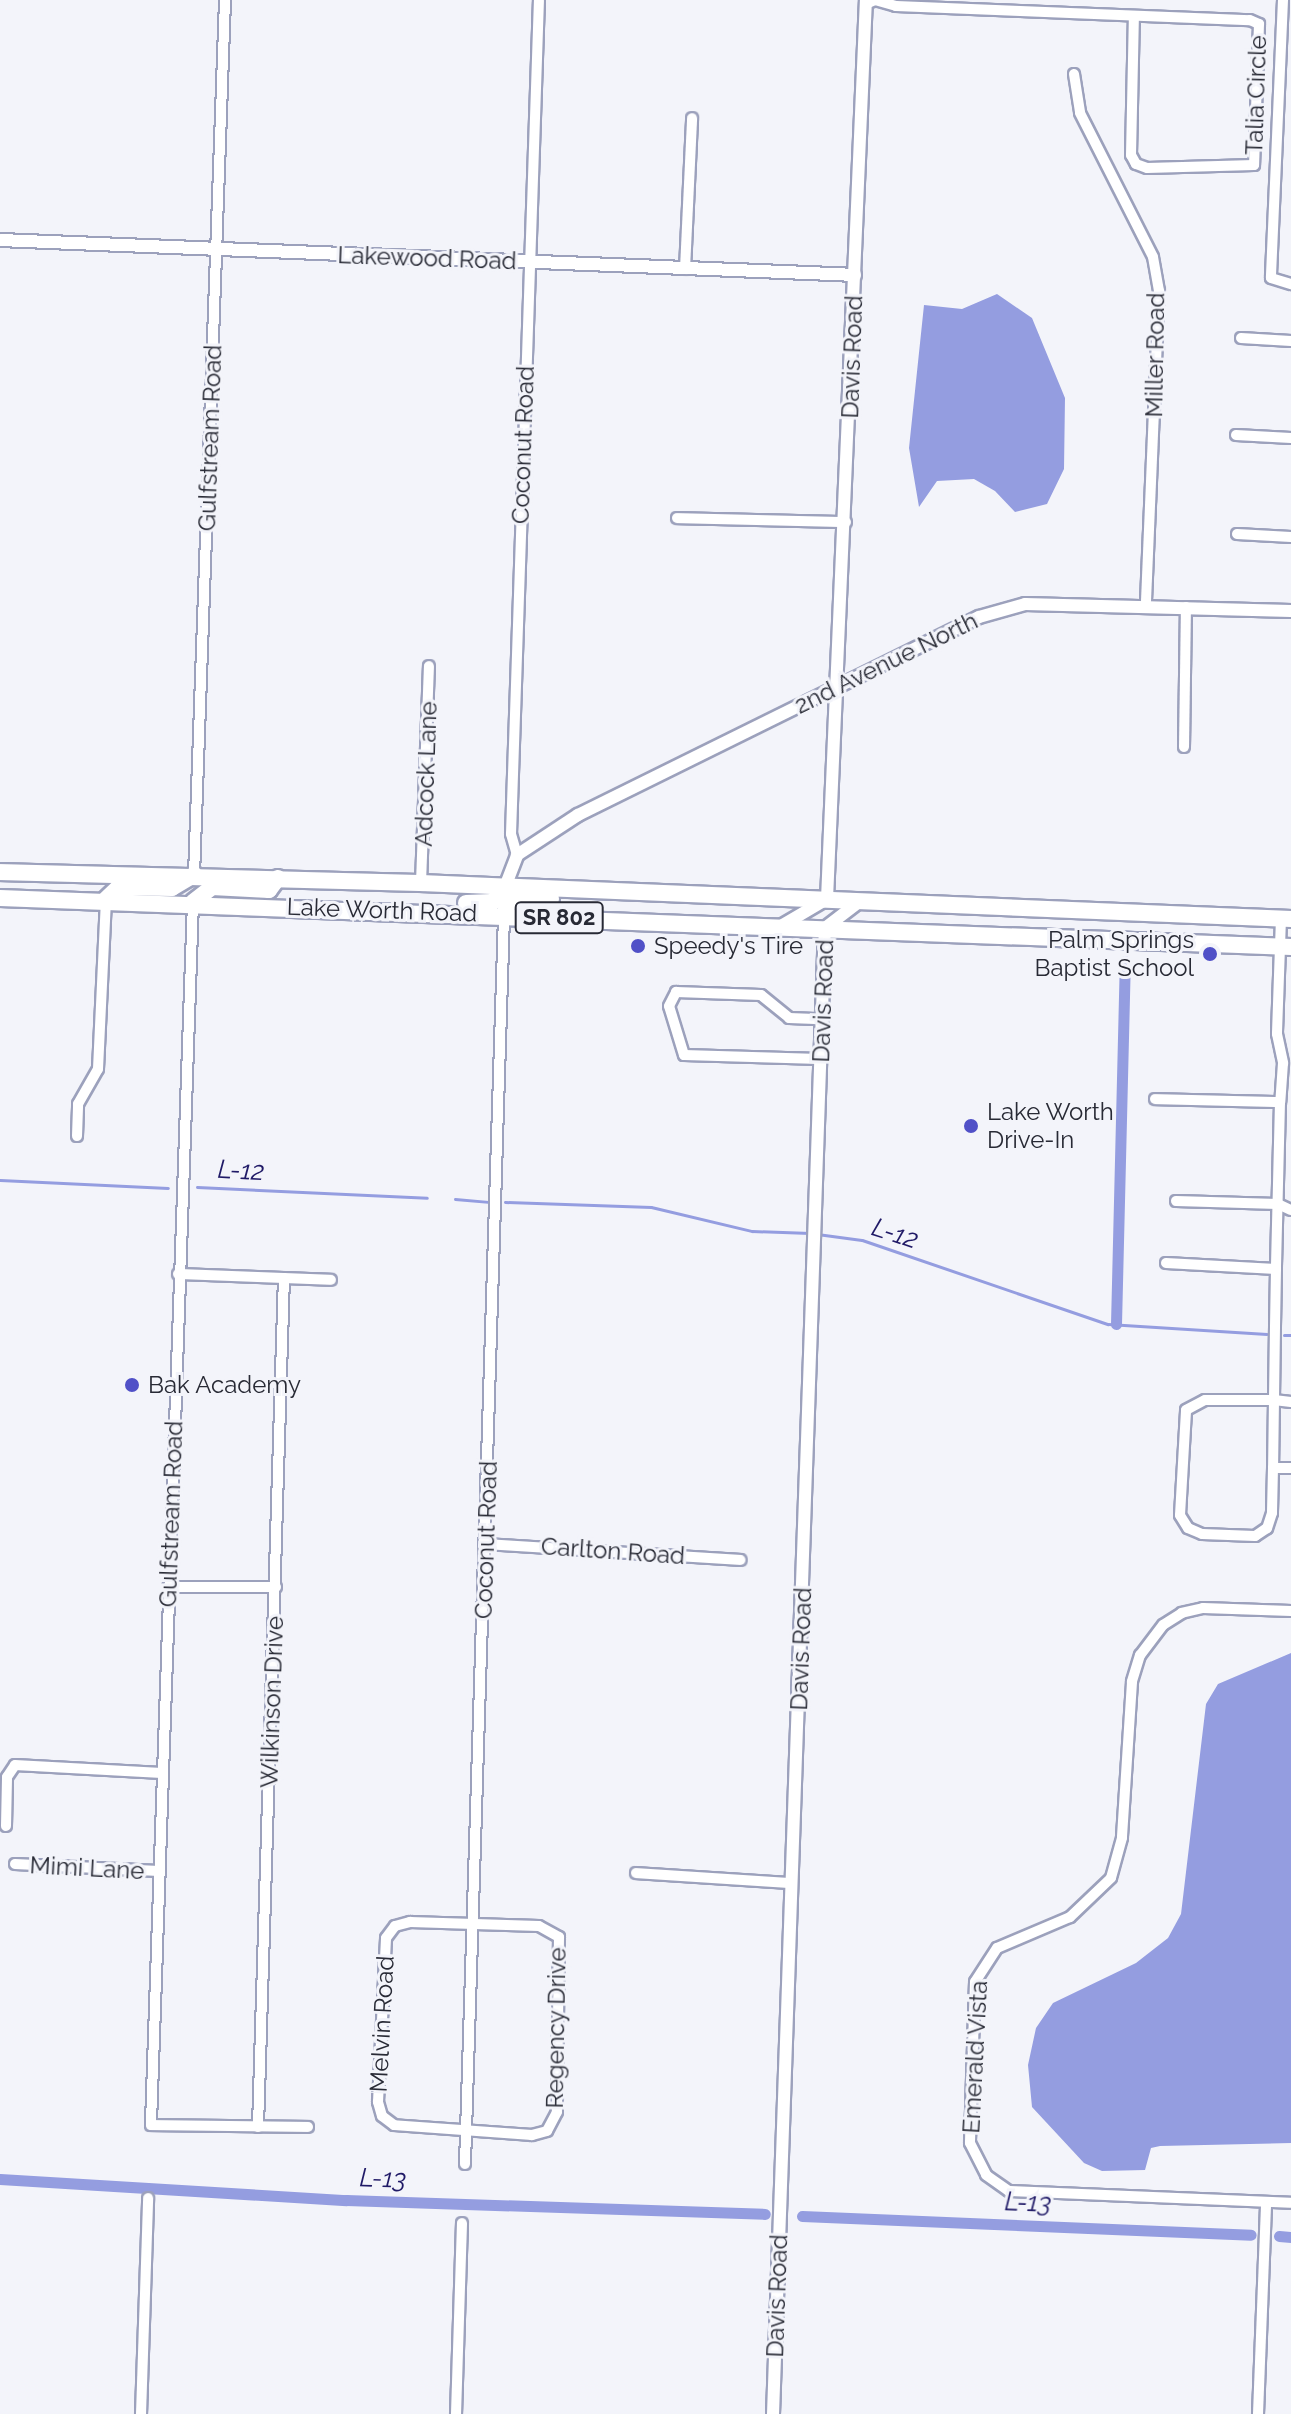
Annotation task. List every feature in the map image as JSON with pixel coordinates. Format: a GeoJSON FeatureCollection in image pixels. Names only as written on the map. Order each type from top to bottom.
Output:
{"type":"FeatureCollection","features":[{"type":"Feature","properties":{"kind":"main road","name":"Lake Worth Road"},"geometry":{"type":"LineString","coordinates":[[0,872],[421,883],[1286,918]]}},
{"type":"Feature","properties":{"kind":"main road"},"geometry":{"type":"LineString","coordinates":[[106,899],[119,887],[172,888],[194,875]]}},
{"type":"Feature","properties":{"kind":"main road"},"geometry":{"type":"LineString","coordinates":[[193,902],[212,887],[269,890],[278,878]]}},
{"type":"Feature","properties":{"kind":"main road"},"geometry":{"type":"LineString","coordinates":[[426,912],[447,903],[493,902],[505,887]]}},
{"type":"Feature","properties":{"kind":"main road"},"geometry":{"type":"LineString","coordinates":[[504,915],[509,901],[516,899],[561,900],[592,890]]}},
{"type":"Feature","properties":{"kind":"main road","name":"Lake Worth Road"},"geometry":{"type":"LineString","coordinates":[[0,898],[193,902],[1285,947]]}},
{"type":"Feature","properties":{"kind":"street","name":"Gulfstream Road"},"geometry":{"type":"LineString","coordinates":[[194,875],[225,0]]}},
{"type":"Feature","properties":{"kind":"street","name":"Coconut Road"},"geometry":{"type":"LineString","coordinates":[[505,887],[517,855],[511,834],[539,0]]}},
{"type":"Feature","properties":{"kind":"street"},"geometry":{"type":"LineString","coordinates":[[1283,0],[1271,278],[1291,284]]}},
{"type":"Feature","properties":{"kind":"street","name":"Talia Circle"},"geometry":{"type":"LineString","coordinates":[[866,2],[881,10],[896,6],[1134,16],[1259,24],[1254,165],[1190,169],[1136,164],[1131,155],[1134,16]]}},
{"type":"Feature","properties":{"kind":"street","name":"Davis Road"},"geometry":{"type":"LineString","coordinates":[[781,926],[827,899],[846,522],[866,2]]}},
{"type":"Feature","properties":{"kind":"street","name":"Miller Road"},"geometry":{"type":"LineString","coordinates":[[1074,74],[1080,113],[1153,257],[1159,291],[1146,605]]}},
{"type":"Feature","properties":{"kind":"street"},"geometry":{"type":"LineString","coordinates":[[685,269],[692,118]]}},
{"type":"Feature","properties":{"kind":"street","name":"Lakewood Road"},"geometry":{"type":"LineString","coordinates":[[0,240],[855,275]]}},
{"type":"Feature","properties":{"kind":"street"},"geometry":{"type":"LineString","coordinates":[[1241,338],[1291,341]]}},
{"type":"Feature","properties":{"kind":"street"},"geometry":{"type":"LineString","coordinates":[[1236,435],[1291,438]]}},
{"type":"Feature","properties":{"kind":"street"},"geometry":{"type":"LineString","coordinates":[[677,518],[846,522]]}},
{"type":"Feature","properties":{"kind":"street"},"geometry":{"type":"LineString","coordinates":[[1237,534],[1291,537]]}},
{"type":"Feature","properties":{"kind":"street","name":"2nd Avenue North"},"geometry":{"type":"LineString","coordinates":[[517,855],[578,815],[838,685],[1003,609],[1146,605],[1291,611]]}},
{"type":"Feature","properties":{"kind":"street"},"geometry":{"type":"LineString","coordinates":[[1184,747],[1186,607]]}},
{"type":"Feature","properties":{"kind":"street","name":"Adcock Lane"},"geometry":{"type":"LineString","coordinates":[[421,883],[429,666]]}},
{"type":"Feature","properties":{"kind":"street"},"geometry":{"type":"LineString","coordinates":[[77,1136],[78,1104],[98,1069],[106,899]]}},
{"type":"Feature","properties":{"kind":"street","name":"Davis Road"},"geometry":{"type":"LineString","coordinates":[[773,2414],[817,1242],[825,928],[860,901]]}},
{"type":"Feature","properties":{"kind":"street","name":"Gulfstream Road"},"geometry":{"type":"LineString","coordinates":[[193,902],[151,2125],[258,2127]]}},
{"type":"Feature","properties":{"kind":"street","name":"Coconut Road"},"geometry":{"type":"LineString","coordinates":[[465,2164],[504,915]]}},
{"type":"Feature","properties":{"kind":"street"},"geometry":{"type":"LineString","coordinates":[[1286,918],[1277,1034],[1287,1063],[1280,1102],[1276,1269],[1274,1400],[1273,1468],[1271,1521],[1255,1536],[1194,1532],[1180,1515],[1183,1417],[1191,1405],[1205,1400],[1274,1400],[1291,1402]]}},
{"type":"Feature","properties":{"kind":"street"},"geometry":{"type":"LineString","coordinates":[[820,1059],[684,1055],[669,1006],[676,992],[761,995],[789,1018],[822,1019]]}},
{"type":"Feature","properties":{"kind":"street"},"geometry":{"type":"LineString","coordinates":[[1155,1099],[1280,1102]]}},
{"type":"Feature","properties":{"kind":"street"},"geometry":{"type":"LineString","coordinates":[[1176,1201],[1278,1204],[1291,1210]]}},
{"type":"Feature","properties":{"kind":"street"},"geometry":{"type":"LineString","coordinates":[[1166,1263],[1276,1269]]}},
{"type":"Feature","properties":{"kind":"street"},"geometry":{"type":"LineString","coordinates":[[178,1274],[331,1280]]}},
{"type":"Feature","properties":{"kind":"street","name":"Wilkinson Drive"},"geometry":{"type":"LineString","coordinates":[[258,2127],[284,1278]]}},
{"type":"Feature","properties":{"kind":"street"},"geometry":{"type":"LineString","coordinates":[[1273,1468],[1291,1468]]}},
{"type":"Feature","properties":{"kind":"street","name":"Carlton Road"},"geometry":{"type":"LineString","coordinates":[[486,1544],[740,1560]]}},
{"type":"Feature","properties":{"kind":"street"},"geometry":{"type":"LineString","coordinates":[[168,1587],[276,1587]]}},
{"type":"Feature","properties":{"kind":"street","name":"Emerald Vista"},"geometry":{"type":"LineString","coordinates":[[1291,1611],[1203,1608],[1182,1613],[1150,1639],[1132,1682],[1122,1838],[1111,1878],[1070,1917],[997,1948],[975,1982],[970,2143],[974,2160],[996,2186],[1022,2193],[1291,2203]]}},
{"type":"Feature","properties":{"kind":"street"},"geometry":{"type":"LineString","coordinates":[[6,1826],[7,1777],[15,1765],[162,1773]]}},
{"type":"Feature","properties":{"kind":"street","name":"Mimi Lane"},"geometry":{"type":"LineString","coordinates":[[15,1864],[159,1871]]}},
{"type":"Feature","properties":{"kind":"street"},"geometry":{"type":"LineString","coordinates":[[636,1873],[792,1883]]}},
{"type":"Feature","properties":{"kind":"street","name":"Melvin Road"},"geometry":{"type":"LineString","coordinates":[[466,2131],[387,2122],[378,2102],[386,1938],[395,1926],[473,1924]]}},
{"type":"Feature","properties":{"kind":"street","name":"Regency Drive"},"geometry":{"type":"LineString","coordinates":[[466,2131],[532,2135],[552,2126],[557,2112],[562,1944],[554,1932],[539,1926],[473,1924]]}},
{"type":"Feature","properties":{"kind":"street"},"geometry":{"type":"LineString","coordinates":[[258,2127],[308,2127]]}},
{"type":"Feature","properties":{"kind":"street"},"geometry":{"type":"LineString","coordinates":[[141,2414],[148,2198]]}},
{"type":"Feature","properties":{"kind":"street"},"geometry":{"type":"LineString","coordinates":[[1258,2414],[1266,2202]]}},
{"type":"Feature","properties":{"kind":"street"},"geometry":{"type":"LineString","coordinates":[[456,2414],[462,2223]]}},
{"type":"Feature","properties":{"kind":"water"},"geometry":{"type":"Polygon","coordinates":[[[997,294],[1032,318],[1065,398],[1064,469],[1047,504],[1015,512],[995,491],[974,479],[937,481],[919,507],[909,448],[924,305],[962,309],[997,294]]]}},
{"type":"Feature","properties":{"kind":"water"},"geometry":{"type":"Polygon","coordinates":[[[1291,1653],[1291,2143],[1160,2146],[1151,2148],[1145,2170],[1102,2171],[1084,2163],[1032,2107],[1028,2065],[1036,2028],[1053,2003],[1136,1963],[1168,1938],[1181,1914],[1206,1704],[1218,1684],[1291,1653]]]}},
{"type":"Feature","properties":{"kind":"waterway"},"geometry":{"type":"LineString","coordinates":[[1116,1324],[1125,961]]}},
{"type":"Feature","properties":{"kind":"waterway","name":"L-12"},"geometry":{"type":"LineString","coordinates":[[0,1180],[168,1188]]}},
{"type":"Feature","properties":{"kind":"waterway","name":"L-12"},"geometry":{"type":"LineString","coordinates":[[197,1187],[427,1198]]}},
{"type":"Feature","properties":{"kind":"waterway","name":"L-12"},"geometry":{"type":"LineString","coordinates":[[455,1199],[488,1202]]}},
{"type":"Feature","properties":{"kind":"waterway","name":"L-12"},"geometry":{"type":"LineString","coordinates":[[505,1202],[651,1207],[752,1231],[810,1233]]}},
{"type":"Feature","properties":{"kind":"waterway","name":"L-12"},"geometry":{"type":"LineString","coordinates":[[817,1234],[862,1240],[1108,1324],[1267,1334]]}},
{"type":"Feature","properties":{"kind":"waterway","name":"L-12"},"geometry":{"type":"LineString","coordinates":[[1284,1335],[1291,1335]]}},
{"type":"Feature","properties":{"kind":"waterway","name":"L-13"},"geometry":{"type":"LineString","coordinates":[[0,2179],[346,2200],[765,2214]]}},
{"type":"Feature","properties":{"kind":"waterway","name":"L-13"},"geometry":{"type":"LineString","coordinates":[[802,2216],[1251,2235]]}},
{"type":"Feature","properties":{"kind":"waterway","name":"L-13"},"geometry":{"type":"LineString","coordinates":[[1279,2236],[1291,2237]]}},
{"type":"Feature","properties":{"kind":"place","name":"Speedy's Tire"},"geometry":{"type":"Point","coordinates":[638,946]}},
{"type":"Feature","properties":{"kind":"place","name":"Palm Springs Baptist School"},"geometry":{"type":"Point","coordinates":[1210,954]}},
{"type":"Feature","properties":{"kind":"place","name":"Lake Worth Drive-In"},"geometry":{"type":"Point","coordinates":[971,1126]}},
{"type":"Feature","properties":{"kind":"place","name":"Bak Academy"},"geometry":{"type":"Point","coordinates":[132,1385]}}]}
